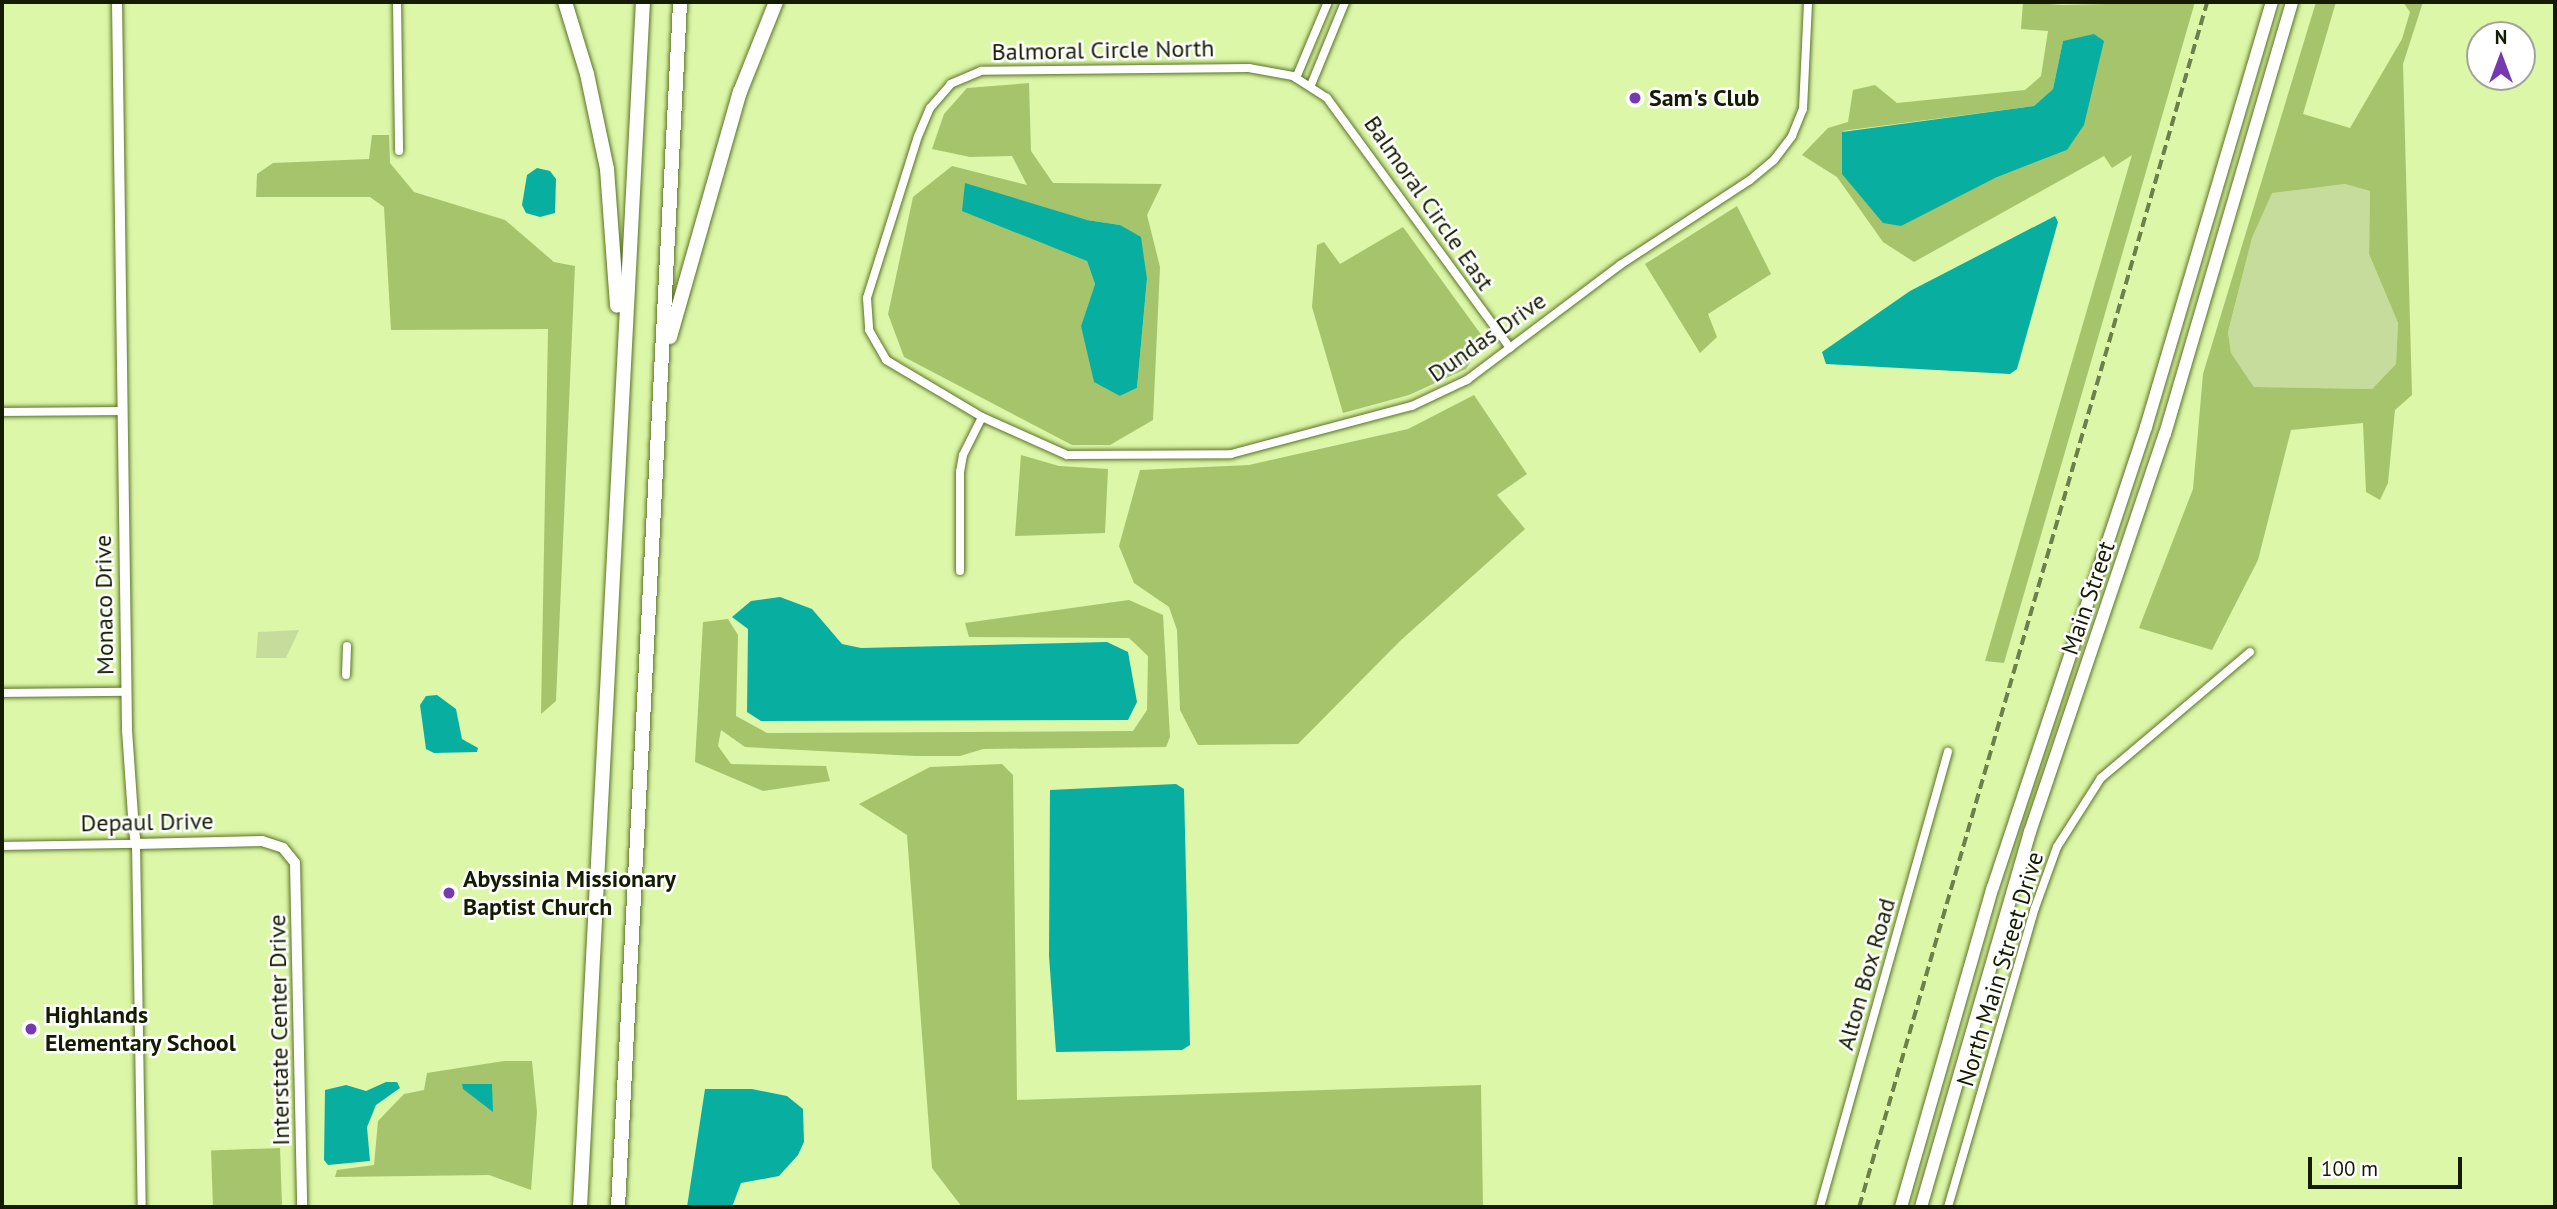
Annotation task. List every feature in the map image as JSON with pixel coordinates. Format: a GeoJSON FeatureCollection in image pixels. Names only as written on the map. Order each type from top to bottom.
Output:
{"type":"FeatureCollection","features":[{"type":"Feature","properties":{"kind":"highway"},"geometry":{"type":"LineString","coordinates":[[565,2],[587,74],[607,169],[621,364]]}},
{"type":"Feature","properties":{"kind":"highway"},"geometry":{"type":"LineString","coordinates":[[580,1207],[621,364],[643,2]]}},
{"type":"Feature","properties":{"kind":"highway"},"geometry":{"type":"LineString","coordinates":[[618,1207],[680,2]]}},
{"type":"Feature","properties":{"kind":"highway"},"geometry":{"type":"LineString","coordinates":[[662,373],[706,202],[740,92],[776,2]]}},
{"type":"Feature","properties":{"kind":"main road","name":"Main Street"},"geometry":{"type":"LineString","coordinates":[[1901,1207],[2012,827],[2147,427],[2272,2]]}},
{"type":"Feature","properties":{"kind":"main road","name":"Main Street"},"geometry":{"type":"LineString","coordinates":[[1921,1207],[2030,832],[2165,434],[2292,2]]}},
{"type":"Feature","properties":{"kind":"street","name":"Monaco Drive"},"geometry":{"type":"LineString","coordinates":[[117,2],[127,692],[136,844],[142,1207]]}},
{"type":"Feature","properties":{"kind":"street"},"geometry":{"type":"LineString","coordinates":[[397,2],[399,151]]}},
{"type":"Feature","properties":{"kind":"street"},"geometry":{"type":"LineString","coordinates":[[1296,78],[1328,2]]}},
{"type":"Feature","properties":{"kind":"street"},"geometry":{"type":"LineString","coordinates":[[1311,85],[1345,2]]}},
{"type":"Feature","properties":{"kind":"street","name":"Dundas Drive"},"geometry":{"type":"LineString","coordinates":[[966,76],[938,96],[918,136],[867,298],[867,314],[874,343],[886,360],[982,417],[1067,455],[1231,453],[1428,401],[1466,380],[1774,160],[1792,136],[1803,109],[1808,2]]}},
{"type":"Feature","properties":{"kind":"street","name":"Balmoral Circle North"},"geometry":{"type":"LineString","coordinates":[[966,76],[981,71],[1241,68],[1296,78],[1311,85]]}},
{"type":"Feature","properties":{"kind":"street","name":"Balmoral Circle East"},"geometry":{"type":"LineString","coordinates":[[1311,85],[1361,139],[1510,348]]}},
{"type":"Feature","properties":{"kind":"street"},"geometry":{"type":"LineString","coordinates":[[2,412],[123,411]]}},
{"type":"Feature","properties":{"kind":"street"},"geometry":{"type":"LineString","coordinates":[[960,571],[960,472],[963,455],[982,417]]}},
{"type":"Feature","properties":{"kind":"street"},"geometry":{"type":"LineString","coordinates":[[2147,427],[2165,434]]}},
{"type":"Feature","properties":{"kind":"street"},"geometry":{"type":"LineString","coordinates":[[346,646],[346,675]]}},
{"type":"Feature","properties":{"kind":"street","name":"North Main Street Drive"},"geometry":{"type":"LineString","coordinates":[[1948,1207],[2035,908],[2057,847],[2101,778],[2250,652]]}},
{"type":"Feature","properties":{"kind":"street"},"geometry":{"type":"LineString","coordinates":[[2,693],[127,692]]}},
{"type":"Feature","properties":{"kind":"street","name":"Alton Box Road"},"geometry":{"type":"LineString","coordinates":[[1820,1207],[1948,752]]}},
{"type":"Feature","properties":{"kind":"street","name":"Depaul Drive"},"geometry":{"type":"LineString","coordinates":[[2,846],[262,841],[290,854]]}},
{"type":"Feature","properties":{"kind":"street","name":"Interstate Center Drive"},"geometry":{"type":"LineString","coordinates":[[290,854],[299,877],[302,1207]]}},
{"type":"Feature","properties":{"kind":"green space"},"geometry":{"type":"Polygon","coordinates":[[[2023,2],[2062,5],[2195,2],[2004,663],[1985,661],[2132,155],[2112,168],[2104,156],[1914,262],[1883,242],[1837,177],[1802,155],[1828,128],[1848,122],[1853,90],[1875,85],[1897,103],[2025,90],[2041,76],[2048,31],[2021,29],[2023,2]],[[2063,41],[2053,89],[2034,106],[1842,131],[1995,178],[2067,150],[2063,41]]]}},
{"type":"Feature","properties":{"kind":"green space"},"geometry":{"type":"Polygon","coordinates":[[[2316,2],[2336,2],[2303,114],[2350,128],[2402,39],[2410,12],[2403,2],[2423,2],[2403,64],[2412,395],[2395,410],[2388,483],[2380,500],[2366,492],[2363,423],[2291,430],[2258,560],[2212,650],[2139,628],[2193,489],[2203,374],[2316,2]],[[2345,184],[2272,193],[2252,238],[2228,332],[2231,353],[2254,387],[2372,389],[2396,364],[2398,323],[2369,254],[2370,191],[2345,184]]]}},
{"type":"Feature","properties":{"kind":"green space"},"geometry":{"type":"Polygon","coordinates":[[[1029,83],[1031,151],[1053,183],[1162,184],[1147,215],[1160,267],[1153,420],[1110,445],[1072,445],[904,357],[888,314],[913,197],[952,166],[1027,185],[1012,156],[970,157],[932,149],[944,114],[967,88],[1029,83]],[[1087,220],[1087,261],[1095,284],[1081,326],[1120,396],[1137,388],[1147,279],[1120,225],[1087,220]]]}},
{"type":"Feature","properties":{"kind":"green space"},"geometry":{"type":"Polygon","coordinates":[[[372,135],[389,135],[390,163],[414,192],[505,220],[554,262],[575,266],[556,701],[541,714],[548,329],[391,330],[384,207],[370,197],[256,197],[257,174],[273,163],[369,159],[372,135]]]}},
{"type":"Feature","properties":{"kind":"green space"},"geometry":{"type":"Polygon","coordinates":[[[2345,184],[2370,191],[2369,254],[2398,323],[2396,364],[2372,389],[2254,387],[2231,353],[2228,332],[2252,238],[2272,192],[2345,184]]]}},
{"type":"Feature","properties":{"kind":"green space"},"geometry":{"type":"Polygon","coordinates":[[[1737,206],[1771,274],[1708,314],[1717,337],[1700,353],[1645,264],[1737,206]]]}},
{"type":"Feature","properties":{"kind":"green space"},"geometry":{"type":"Polygon","coordinates":[[[1403,227],[1485,340],[1466,369],[1409,395],[1343,413],[1312,307],[1317,245],[1324,242],[1340,264],[1403,227]]]}},
{"type":"Feature","properties":{"kind":"green space"},"geometry":{"type":"Polygon","coordinates":[[[1474,395],[1527,474],[1497,495],[1525,529],[1400,641],[1298,744],[1198,745],[1180,710],[1177,630],[1169,607],[1134,583],[1119,546],[1140,470],[1249,465],[1408,429],[1474,395]]]}},
{"type":"Feature","properties":{"kind":"green space"},"geometry":{"type":"Polygon","coordinates":[[[1021,455],[1059,466],[1108,469],[1105,533],[1015,536],[1021,455]]]}},
{"type":"Feature","properties":{"kind":"green space"},"geometry":{"type":"Polygon","coordinates":[[[1129,600],[1163,615],[1170,737],[1166,747],[983,749],[960,756],[916,756],[745,747],[721,730],[718,746],[731,764],[826,766],[830,781],[763,791],[695,762],[703,622],[728,619],[738,635],[736,716],[767,733],[1133,731],[1147,710],[1148,656],[1129,638],[969,637],[965,623],[1129,600]]]}},
{"type":"Feature","properties":{"kind":"green space"},"geometry":{"type":"Polygon","coordinates":[[[299,630],[286,658],[256,658],[258,632],[299,630]]]}},
{"type":"Feature","properties":{"kind":"green space"},"geometry":{"type":"Polygon","coordinates":[[[1002,764],[1013,775],[1017,1100],[1481,1085],[1483,1207],[962,1207],[932,1168],[907,835],[859,804],[930,767],[1002,764]]]}},
{"type":"Feature","properties":{"kind":"green space"},"geometry":{"type":"Polygon","coordinates":[[[504,1061],[532,1061],[537,1112],[531,1190],[489,1175],[335,1177],[337,1170],[374,1165],[378,1121],[404,1094],[424,1090],[427,1073],[504,1061]]]}},
{"type":"Feature","properties":{"kind":"green space"},"geometry":{"type":"Polygon","coordinates":[[[280,1148],[282,1207],[213,1207],[211,1150],[280,1148]]]}},
{"type":"Feature","properties":{"kind":"water"},"geometry":{"type":"Polygon","coordinates":[[[2094,34],[2104,41],[2084,125],[2067,150],[1995,178],[1901,226],[1883,223],[1842,174],[1842,132],[2034,106],[2053,89],[2063,41],[2094,34]]]}},
{"type":"Feature","properties":{"kind":"water"},"geometry":{"type":"Polygon","coordinates":[[[537,168],[550,171],[556,179],[555,213],[540,217],[526,213],[522,205],[527,175],[537,168]]]}},
{"type":"Feature","properties":{"kind":"water"},"geometry":{"type":"Polygon","coordinates":[[[965,183],[1087,220],[1120,225],[1141,237],[1147,279],[1137,388],[1120,396],[1094,382],[1081,326],[1095,284],[1087,261],[962,211],[965,183]]]}},
{"type":"Feature","properties":{"kind":"water"},"geometry":{"type":"Polygon","coordinates":[[[2055,216],[2058,222],[2017,369],[2010,374],[1826,364],[1822,352],[1910,291],[2055,216]]]}},
{"type":"Feature","properties":{"kind":"water"},"geometry":{"type":"Polygon","coordinates":[[[780,597],[812,609],[842,644],[861,648],[1107,642],[1128,652],[1137,702],[1128,720],[761,721],[747,712],[748,629],[732,617],[751,601],[780,597]]]}},
{"type":"Feature","properties":{"kind":"water"},"geometry":{"type":"Polygon","coordinates":[[[437,695],[456,709],[462,739],[478,748],[477,752],[434,753],[426,749],[420,705],[426,696],[437,695]]]}},
{"type":"Feature","properties":{"kind":"water"},"geometry":{"type":"Polygon","coordinates":[[[1176,784],[1184,789],[1190,1045],[1182,1050],[1056,1052],[1049,956],[1050,790],[1176,784]]]}},
{"type":"Feature","properties":{"kind":"water"},"geometry":{"type":"Polygon","coordinates":[[[386,1082],[397,1082],[400,1088],[376,1105],[367,1127],[370,1161],[328,1165],[324,1160],[325,1090],[346,1085],[366,1091],[386,1082]]]}},
{"type":"Feature","properties":{"kind":"water"},"geometry":{"type":"Polygon","coordinates":[[[462,1084],[492,1084],[493,1112],[463,1089],[462,1084]]]}},
{"type":"Feature","properties":{"kind":"water"},"geometry":{"type":"Polygon","coordinates":[[[705,1089],[752,1089],[787,1096],[803,1109],[804,1142],[798,1155],[779,1176],[741,1183],[732,1207],[687,1207],[705,1089]]]}},
{"type":"Feature","properties":{"kind":"railway"},"geometry":{"type":"LineString","coordinates":[[1859,1207],[2207,2]]}},
{"type":"Feature","properties":{"kind":"place","name":"Sam's Club"},"geometry":{"type":"Point","coordinates":[1635,98]}},
{"type":"Feature","properties":{"kind":"place","name":"Abyssinia Missionary Baptist Church"},"geometry":{"type":"Point","coordinates":[449,893]}},
{"type":"Feature","properties":{"kind":"place","name":"Highlands Elementary School"},"geometry":{"type":"Point","coordinates":[31,1029]}}]}
